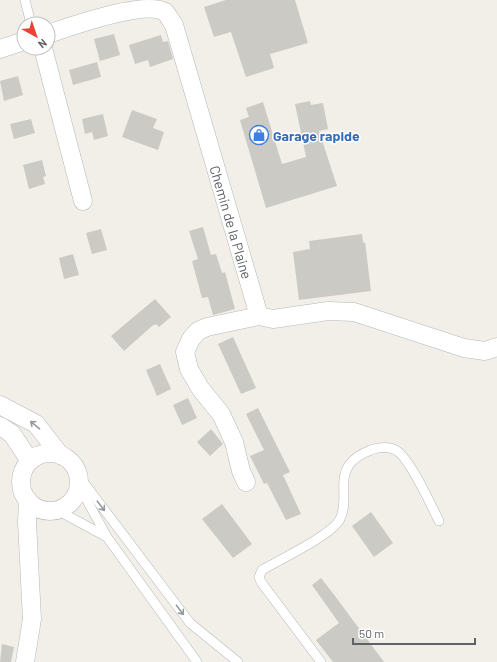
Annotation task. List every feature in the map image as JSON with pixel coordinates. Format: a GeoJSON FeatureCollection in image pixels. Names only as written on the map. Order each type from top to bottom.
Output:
{"type":"FeatureCollection","features":[{"type":"Feature","properties":{"kind":"street","name":"Chemin de la Plaine"},"geometry":{"type":"LineString","coordinates":[[56,32],[120,12],[145,7],[164,12],[171,20],[176,32],[259,316]]}},
{"type":"Feature","properties":{"kind":"street"},"geometry":{"type":"LineString","coordinates":[[0,49],[16,44]]}},
{"type":"Feature","properties":{"kind":"street"},"geometry":{"type":"LineString","coordinates":[[45,56],[84,201]]}},
{"type":"Feature","properties":{"kind":"street"},"geometry":{"type":"LineString","coordinates":[[246,482],[240,471],[234,442],[221,414],[200,388],[189,369],[185,352],[191,339],[198,331],[207,327],[259,316],[273,319],[328,311],[354,312],[464,348],[485,351],[497,347]]}},
{"type":"Feature","properties":{"kind":"street"},"geometry":{"type":"LineString","coordinates":[[0,405],[36,424],[60,455],[68,460],[74,467],[78,479],[76,493],[72,500],[56,510],[41,509],[28,500]]}},
{"type":"Feature","properties":{"kind":"street"},"geometry":{"type":"LineString","coordinates":[[4,432],[30,461]]}},
{"type":"Feature","properties":{"kind":"street"},"geometry":{"type":"LineString","coordinates":[[26,662],[32,619],[27,522],[28,500],[21,485],[22,476],[30,461],[44,454],[60,455]]}},
{"type":"Feature","properties":{"kind":"lane"},"geometry":{"type":"LineString","coordinates":[[25,0],[29,16]]}},
{"type":"Feature","properties":{"kind":"lane"},"geometry":{"type":"LineString","coordinates":[[321,662],[261,582],[259,577],[262,570],[331,530],[340,519],[344,509],[344,478],[349,465],[363,452],[379,447],[396,450],[406,461],[439,521]]}},
{"type":"Feature","properties":{"kind":"lane"},"geometry":{"type":"LineString","coordinates":[[78,479],[107,537],[197,662]]}},
{"type":"Feature","properties":{"kind":"lane"},"geometry":{"type":"LineString","coordinates":[[78,479],[190,623],[238,662]]}},
{"type":"Feature","properties":{"kind":"lane"},"geometry":{"type":"LineString","coordinates":[[56,510],[107,537]]}},
{"type":"Feature","properties":{"kind":"building"},"geometry":{"type":"Polygon","coordinates":[[[226,0],[295,0],[308,43],[270,54],[274,68],[246,77],[231,32],[214,37],[204,7],[226,0]]]}},
{"type":"Feature","properties":{"kind":"building"},"geometry":{"type":"Polygon","coordinates":[[[114,34],[120,55],[100,61],[94,39],[114,34]]]}},
{"type":"Feature","properties":{"kind":"building"},"geometry":{"type":"Polygon","coordinates":[[[161,35],[163,42],[168,41],[173,59],[150,67],[148,60],[135,64],[129,45],[161,35]]]}},
{"type":"Feature","properties":{"kind":"building"},"geometry":{"type":"Polygon","coordinates":[[[97,62],[101,77],[73,85],[69,70],[97,62]]]}},
{"type":"Feature","properties":{"kind":"building"},"geometry":{"type":"Polygon","coordinates":[[[18,76],[23,95],[4,101],[0,81],[18,76]]]}},
{"type":"Feature","properties":{"kind":"building"},"geometry":{"type":"Polygon","coordinates":[[[310,101],[311,105],[323,103],[328,129],[319,131],[337,186],[266,208],[240,120],[249,117],[246,108],[263,102],[282,164],[306,157],[295,104],[310,101]]]}},
{"type":"Feature","properties":{"kind":"building"},"geometry":{"type":"Polygon","coordinates":[[[132,110],[157,119],[153,128],[164,132],[158,150],[122,137],[132,110]]]}},
{"type":"Feature","properties":{"kind":"building"},"geometry":{"type":"Polygon","coordinates":[[[103,114],[108,136],[94,140],[92,132],[85,134],[82,119],[103,114]]]}},
{"type":"Feature","properties":{"kind":"building"},"geometry":{"type":"Polygon","coordinates":[[[31,119],[35,133],[14,139],[10,124],[31,119]]]}},
{"type":"Feature","properties":{"kind":"building"},"geometry":{"type":"Polygon","coordinates":[[[42,160],[46,176],[43,177],[45,184],[29,189],[23,165],[42,160]]]}},
{"type":"Feature","properties":{"kind":"building"},"geometry":{"type":"Polygon","coordinates":[[[203,227],[211,255],[216,254],[222,273],[225,272],[235,309],[213,315],[208,297],[202,298],[192,261],[198,259],[189,231],[203,227]]]}},
{"type":"Feature","properties":{"kind":"building"},"geometry":{"type":"Polygon","coordinates":[[[101,229],[107,250],[92,254],[86,233],[101,229]]]}},
{"type":"Feature","properties":{"kind":"building"},"geometry":{"type":"Polygon","coordinates":[[[362,234],[363,243],[365,242],[371,291],[299,300],[293,252],[310,249],[309,241],[362,234]]]}},
{"type":"Feature","properties":{"kind":"building"},"geometry":{"type":"Polygon","coordinates":[[[73,254],[79,275],[64,279],[59,258],[73,254]]]}},
{"type":"Feature","properties":{"kind":"building"},"geometry":{"type":"Polygon","coordinates":[[[155,299],[171,317],[159,327],[156,324],[152,326],[124,351],[111,336],[155,299]]]}},
{"type":"Feature","properties":{"kind":"building"},"geometry":{"type":"Polygon","coordinates":[[[233,337],[256,388],[241,394],[218,344],[233,337]]]}},
{"type":"Feature","properties":{"kind":"building"},"geometry":{"type":"Polygon","coordinates":[[[160,364],[171,389],[157,396],[146,370],[160,364]]]}},
{"type":"Feature","properties":{"kind":"building"},"geometry":{"type":"Polygon","coordinates":[[[188,398],[197,418],[182,425],[173,405],[188,398]]]}},
{"type":"Feature","properties":{"kind":"building"},"geometry":{"type":"Polygon","coordinates":[[[258,408],[290,472],[283,475],[301,514],[286,520],[267,483],[264,484],[250,456],[264,450],[246,414],[258,408]]]}},
{"type":"Feature","properties":{"kind":"building"},"geometry":{"type":"Polygon","coordinates":[[[211,429],[223,444],[210,456],[197,442],[211,429]]]}},
{"type":"Feature","properties":{"kind":"building"},"geometry":{"type":"Polygon","coordinates":[[[222,504],[252,544],[233,558],[202,519],[222,504]]]}},
{"type":"Feature","properties":{"kind":"building"},"geometry":{"type":"Polygon","coordinates":[[[371,512],[393,543],[374,557],[352,526],[371,512]]]}},
{"type":"Feature","properties":{"kind":"building"},"geometry":{"type":"Polygon","coordinates":[[[321,578],[384,662],[333,662],[316,640],[339,623],[312,585],[321,578]]]}},
{"type":"Feature","properties":{"kind":"building"},"geometry":{"type":"Polygon","coordinates":[[[2,644],[14,647],[11,662],[0,662],[2,644]]]}},
{"type":"Feature","properties":{"kind":"place","name":"Garage rapide"},"geometry":{"type":"Point","coordinates":[259,135]}}]}
